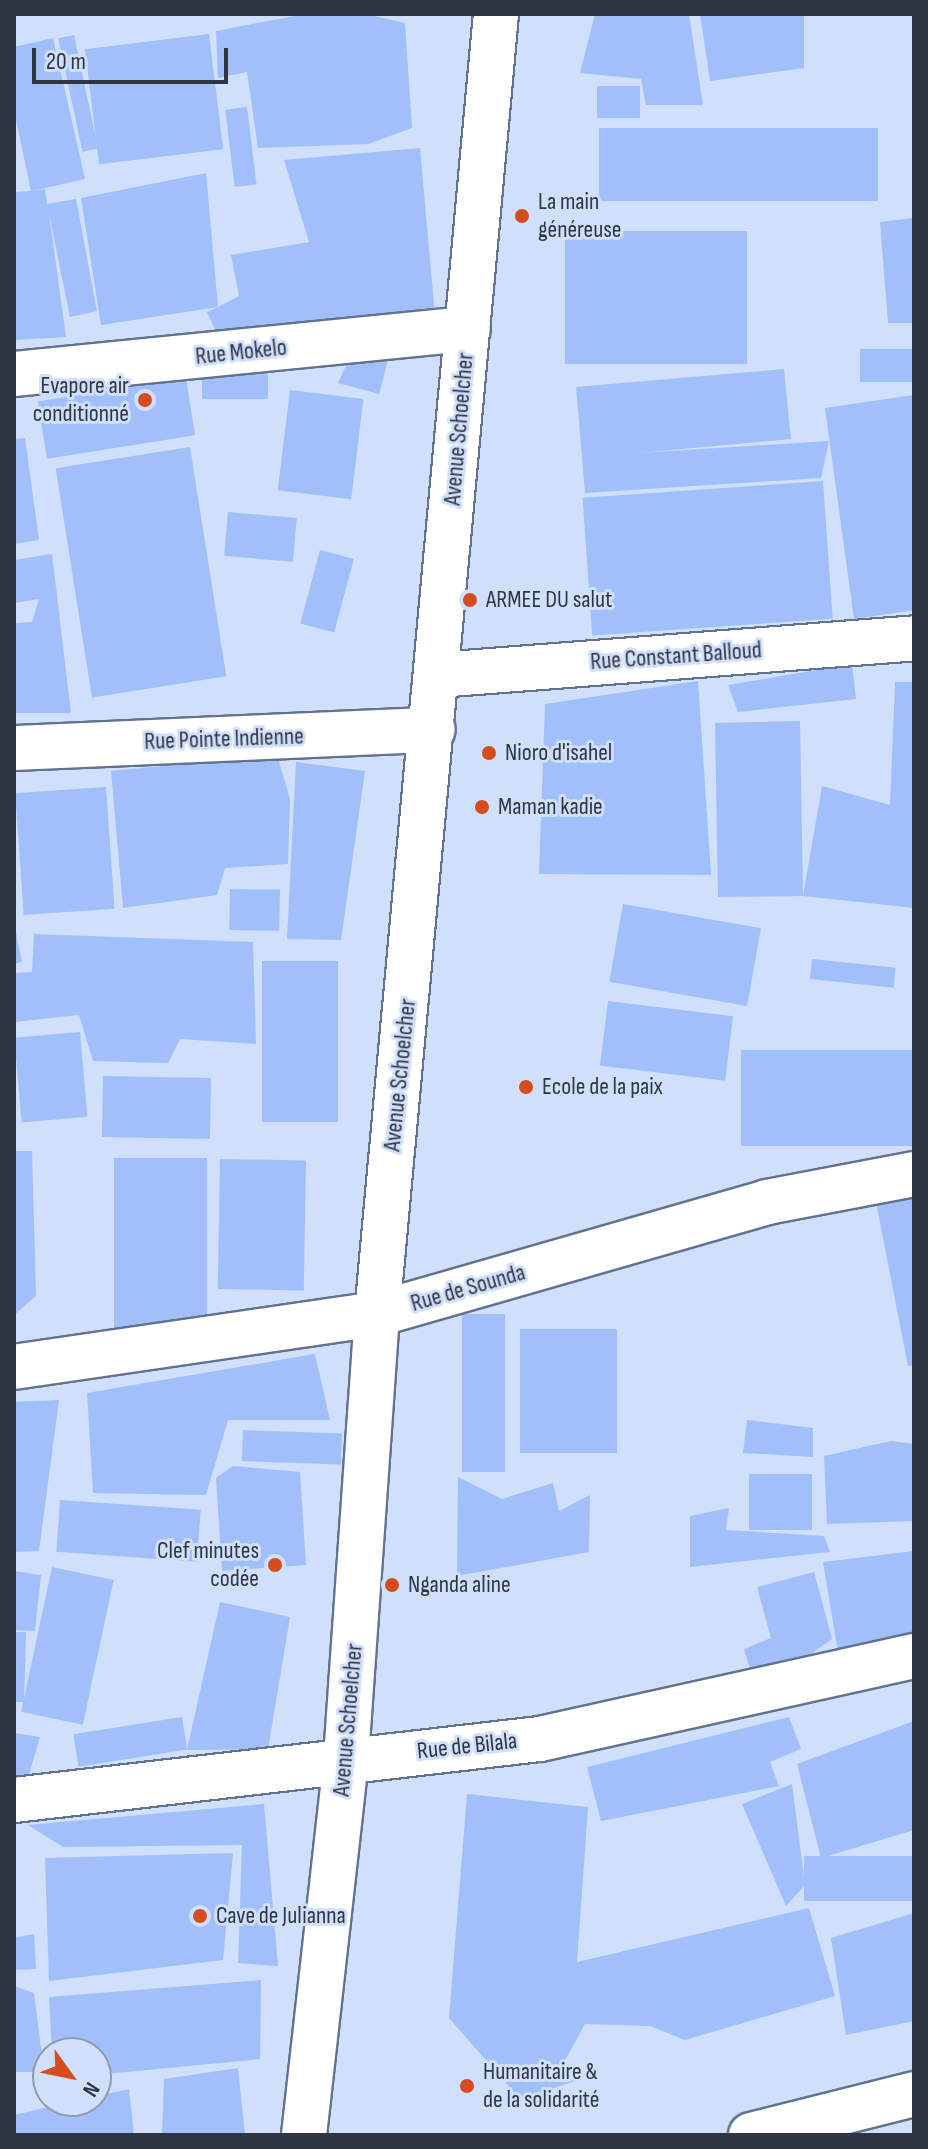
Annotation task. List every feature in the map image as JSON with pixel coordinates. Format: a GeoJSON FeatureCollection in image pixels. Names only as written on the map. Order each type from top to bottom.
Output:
{"type":"FeatureCollection","features":[{"type":"Feature","properties":{"kind":"street","name":"Avenue Schoelcher"},"geometry":{"type":"LineString","coordinates":[[304,2135],[346,1758],[377,1314],[433,730],[496,14]]}},
{"type":"Feature","properties":{"kind":"street","name":"Rue Mokelo"},"geometry":{"type":"LineString","coordinates":[[14,374],[468,329]]}},
{"type":"Feature","properties":{"kind":"street","name":"Rue Constant Balloud"},"geometry":{"type":"LineString","coordinates":[[438,675],[914,638]]}},
{"type":"Feature","properties":{"kind":"street","name":"Rue Pointe Indienne"},"geometry":{"type":"LineString","coordinates":[[14,748],[433,730]]}},
{"type":"Feature","properties":{"kind":"street","name":"Rue de Sounda"},"geometry":{"type":"LineString","coordinates":[[14,1367],[377,1314],[767,1202],[914,1174]]}},
{"type":"Feature","properties":{"kind":"street","name":"Rue de Bilala"},"geometry":{"type":"LineString","coordinates":[[14,1800],[346,1758],[540,1739],[914,1656]]}},
{"type":"Feature","properties":{"kind":"street"},"geometry":{"type":"LineString","coordinates":[[751,2135],[817,2127],[914,2094]]}},
{"type":"Feature","properties":{"kind":"building"},"geometry":{"type":"Polygon","coordinates":[[[305,14],[365,14],[405,23],[412,128],[368,144],[258,148],[247,72],[218,78],[216,31],[305,14]]]}},
{"type":"Feature","properties":{"kind":"building"},"geometry":{"type":"Polygon","coordinates":[[[595,14],[689,14],[703,105],[646,105],[641,79],[580,73],[595,14]]]}},
{"type":"Feature","properties":{"kind":"building"},"geometry":{"type":"Polygon","coordinates":[[[700,14],[804,14],[804,68],[710,81],[700,14]]]}},
{"type":"Feature","properties":{"kind":"building"},"geometry":{"type":"Polygon","coordinates":[[[209,34],[223,149],[99,164],[85,49],[209,34]]]}},
{"type":"Feature","properties":{"kind":"building"},"geometry":{"type":"Polygon","coordinates":[[[74,35],[98,148],[82,152],[58,38],[74,35]]]}},
{"type":"Feature","properties":{"kind":"building"},"geometry":{"type":"Polygon","coordinates":[[[53,38],[85,179],[32,191],[45,189],[47,204],[76,199],[97,311],[70,317],[49,213],[66,337],[14,340],[14,192],[31,191],[14,110],[14,47],[53,38]]]}},
{"type":"Feature","properties":{"kind":"building"},"geometry":{"type":"Polygon","coordinates":[[[597,86],[640,86],[640,118],[597,118],[597,86]]]}},
{"type":"Feature","properties":{"kind":"building"},"geometry":{"type":"Polygon","coordinates":[[[247,107],[257,184],[235,187],[225,110],[247,107]]]}},
{"type":"Feature","properties":{"kind":"building"},"geometry":{"type":"Polygon","coordinates":[[[599,128],[878,128],[878,201],[599,201],[599,128]]]}},
{"type":"Feature","properties":{"kind":"building"},"geometry":{"type":"Polygon","coordinates":[[[420,148],[436,327],[223,347],[207,312],[239,296],[231,255],[309,242],[284,160],[420,148]]]}},
{"type":"Feature","properties":{"kind":"building"},"geometry":{"type":"Polygon","coordinates":[[[206,173],[218,307],[101,325],[81,198],[206,173]]]}},
{"type":"Feature","properties":{"kind":"building"},"geometry":{"type":"Polygon","coordinates":[[[914,218],[914,323],[888,323],[880,222],[914,218]]]}},
{"type":"Feature","properties":{"kind":"building"},"geometry":{"type":"Polygon","coordinates":[[[565,231],[747,231],[747,364],[565,364],[565,231]]]}},
{"type":"Feature","properties":{"kind":"building"},"geometry":{"type":"Polygon","coordinates":[[[355,346],[391,349],[379,394],[338,383],[355,346]]]}},
{"type":"Feature","properties":{"kind":"building"},"geometry":{"type":"Polygon","coordinates":[[[860,349],[914,349],[914,382],[860,382],[860,349]]]}},
{"type":"Feature","properties":{"kind":"building"},"geometry":{"type":"Polygon","coordinates":[[[784,369],[791,439],[639,453],[829,441],[821,478],[585,493],[576,387],[784,369]]]}},
{"type":"Feature","properties":{"kind":"building"},"geometry":{"type":"Polygon","coordinates":[[[202,371],[268,371],[268,399],[202,399],[202,371]]]}},
{"type":"Feature","properties":{"kind":"building"},"geometry":{"type":"Polygon","coordinates":[[[186,378],[195,435],[47,459],[38,401],[186,378]]]}},
{"type":"Feature","properties":{"kind":"building"},"geometry":{"type":"Polygon","coordinates":[[[290,390],[363,399],[351,499],[278,490],[290,390]]]}},
{"type":"Feature","properties":{"kind":"building"},"geometry":{"type":"Polygon","coordinates":[[[914,395],[914,610],[854,619],[825,408],[914,395]]]}},
{"type":"Feature","properties":{"kind":"building"},"geometry":{"type":"Polygon","coordinates":[[[25,438],[39,540],[14,544],[14,439],[25,438]]]}},
{"type":"Feature","properties":{"kind":"building"},"geometry":{"type":"Polygon","coordinates":[[[190,447],[226,676],[92,697],[56,468],[190,447]]]}},
{"type":"Feature","properties":{"kind":"building"},"geometry":{"type":"Polygon","coordinates":[[[823,481],[833,619],[592,635],[583,498],[823,481]]]}},
{"type":"Feature","properties":{"kind":"building"},"geometry":{"type":"Polygon","coordinates":[[[228,512],[297,518],[293,562],[224,556],[228,512]]]}},
{"type":"Feature","properties":{"kind":"building"},"geometry":{"type":"Polygon","coordinates":[[[320,550],[354,559],[334,632],[300,623],[320,550]]]}},
{"type":"Feature","properties":{"kind":"building"},"geometry":{"type":"Polygon","coordinates":[[[52,554],[71,713],[14,713],[14,623],[32,622],[39,599],[14,603],[14,560],[52,554]]]}},
{"type":"Feature","properties":{"kind":"building"},"geometry":{"type":"Polygon","coordinates":[[[852,664],[856,699],[738,712],[728,685],[852,664]]]}},
{"type":"Feature","properties":{"kind":"building"},"geometry":{"type":"Polygon","coordinates":[[[698,681],[711,875],[539,874],[545,704],[698,681]]]}},
{"type":"Feature","properties":{"kind":"building"},"geometry":{"type":"Polygon","coordinates":[[[895,682],[914,682],[914,908],[803,896],[822,786],[890,805],[895,682]]]}},
{"type":"Feature","properties":{"kind":"building"},"geometry":{"type":"Polygon","coordinates":[[[800,721],[803,896],[718,897],[715,723],[800,721]]]}},
{"type":"Feature","properties":{"kind":"building"},"geometry":{"type":"Polygon","coordinates":[[[277,755],[290,799],[288,864],[225,868],[217,895],[123,908],[111,771],[277,755]]]}},
{"type":"Feature","properties":{"kind":"building"},"geometry":{"type":"Polygon","coordinates":[[[296,762],[365,771],[341,940],[287,939],[296,762]]]}},
{"type":"Feature","properties":{"kind":"building"},"geometry":{"type":"Polygon","coordinates":[[[106,787],[115,909],[24,915],[15,793],[106,787]]]}},
{"type":"Feature","properties":{"kind":"building"},"geometry":{"type":"Polygon","coordinates":[[[230,889],[280,890],[279,931],[229,930],[230,889]]]}},
{"type":"Feature","properties":{"kind":"building"},"geometry":{"type":"Polygon","coordinates":[[[623,904],[761,928],[747,1006],[609,982],[623,904]]]}},
{"type":"Feature","properties":{"kind":"building"},"geometry":{"type":"Polygon","coordinates":[[[14,923],[22,962],[14,964],[14,923]]]}},
{"type":"Feature","properties":{"kind":"building"},"geometry":{"type":"Polygon","coordinates":[[[34,934],[253,942],[256,1044],[180,1039],[168,1063],[93,1061],[79,1015],[14,1022],[14,973],[32,972],[34,934]]]}},
{"type":"Feature","properties":{"kind":"building"},"geometry":{"type":"Polygon","coordinates":[[[812,959],[896,968],[893,988],[810,979],[812,959]]]}},
{"type":"Feature","properties":{"kind":"building"},"geometry":{"type":"Polygon","coordinates":[[[262,961],[338,961],[338,1122],[262,1122],[262,961]]]}},
{"type":"Feature","properties":{"kind":"building"},"geometry":{"type":"Polygon","coordinates":[[[608,1001],[733,1016],[725,1081],[600,1066],[608,1001]]]}},
{"type":"Feature","properties":{"kind":"building"},"geometry":{"type":"Polygon","coordinates":[[[80,1032],[87,1117],[22,1122],[14,1038],[80,1032]]]}},
{"type":"Feature","properties":{"kind":"building"},"geometry":{"type":"Polygon","coordinates":[[[741,1050],[914,1050],[914,1146],[741,1146],[741,1050]]]}},
{"type":"Feature","properties":{"kind":"building"},"geometry":{"type":"Polygon","coordinates":[[[103,1076],[211,1078],[210,1139],[102,1137],[103,1076]]]}},
{"type":"Feature","properties":{"kind":"building"},"geometry":{"type":"Polygon","coordinates":[[[14,1151],[32,1151],[36,1296],[14,1315],[14,1151]]]}},
{"type":"Feature","properties":{"kind":"building"},"geometry":{"type":"Polygon","coordinates":[[[114,1158],[207,1158],[207,1343],[114,1343],[114,1158]]]}},
{"type":"Feature","properties":{"kind":"building"},"geometry":{"type":"Polygon","coordinates":[[[220,1159],[306,1161],[304,1290],[218,1289],[220,1159]]]}},
{"type":"Feature","properties":{"kind":"building"},"geometry":{"type":"Polygon","coordinates":[[[914,1195],[914,1365],[908,1366],[876,1202],[914,1195]]]}},
{"type":"Feature","properties":{"kind":"building"},"geometry":{"type":"Polygon","coordinates":[[[462,1314],[505,1314],[505,1472],[462,1472],[462,1314]]]}},
{"type":"Feature","properties":{"kind":"building"},"geometry":{"type":"Polygon","coordinates":[[[520,1329],[617,1329],[617,1453],[520,1453],[520,1329]]]}},
{"type":"Feature","properties":{"kind":"building"},"geometry":{"type":"Polygon","coordinates":[[[315,1354],[330,1420],[228,1420],[206,1495],[93,1493],[87,1393],[315,1354]]]}},
{"type":"Feature","properties":{"kind":"building"},"geometry":{"type":"Polygon","coordinates":[[[59,1400],[39,1551],[14,1552],[14,1402],[59,1400]]]}},
{"type":"Feature","properties":{"kind":"building"},"geometry":{"type":"Polygon","coordinates":[[[747,1420],[813,1428],[813,1457],[743,1453],[747,1420]]]}},
{"type":"Feature","properties":{"kind":"building"},"geometry":{"type":"Polygon","coordinates":[[[243,1430],[342,1433],[341,1464],[242,1461],[243,1430]]]}},
{"type":"Feature","properties":{"kind":"building"},"geometry":{"type":"Polygon","coordinates":[[[891,1441],[914,1444],[914,1521],[827,1524],[824,1456],[891,1441]]]}},
{"type":"Feature","properties":{"kind":"building"},"geometry":{"type":"Polygon","coordinates":[[[233,1466],[300,1472],[306,1565],[222,1571],[216,1478],[233,1466]]]}},
{"type":"Feature","properties":{"kind":"building"},"geometry":{"type":"Polygon","coordinates":[[[749,1474],[812,1474],[812,1530],[749,1530],[749,1474]]]}},
{"type":"Feature","properties":{"kind":"building"},"geometry":{"type":"Polygon","coordinates":[[[458,1477],[502,1499],[553,1483],[559,1511],[590,1495],[589,1552],[457,1576],[458,1477]]]}},
{"type":"Feature","properties":{"kind":"building"},"geometry":{"type":"Polygon","coordinates":[[[60,1500],[201,1510],[197,1562],[56,1552],[60,1500]]]}},
{"type":"Feature","properties":{"kind":"building"},"geometry":{"type":"Polygon","coordinates":[[[729,1508],[726,1530],[824,1536],[830,1552],[690,1567],[690,1516],[729,1508]]]}},
{"type":"Feature","properties":{"kind":"building"},"geometry":{"type":"Polygon","coordinates":[[[914,1551],[914,1645],[838,1652],[823,1562],[914,1551]]]}},
{"type":"Feature","properties":{"kind":"building"},"geometry":{"type":"Polygon","coordinates":[[[52,1567],[114,1580],[83,1725],[21,1712],[52,1567]]]}},
{"type":"Feature","properties":{"kind":"building"},"geometry":{"type":"Polygon","coordinates":[[[14,1571],[41,1575],[35,1631],[14,1630],[14,1571]]]}},
{"type":"Feature","properties":{"kind":"building"},"geometry":{"type":"Polygon","coordinates":[[[814,1572],[832,1639],[757,1692],[744,1649],[771,1638],[757,1587],[814,1572]]]}},
{"type":"Feature","properties":{"kind":"building"},"geometry":{"type":"Polygon","coordinates":[[[220,1602],[290,1617],[268,1749],[187,1750],[220,1602]]]}},
{"type":"Feature","properties":{"kind":"building"},"geometry":{"type":"Polygon","coordinates":[[[14,1632],[26,1632],[24,1702],[14,1702],[14,1632]]]}},
{"type":"Feature","properties":{"kind":"building"},"geometry":{"type":"Polygon","coordinates":[[[182,1717],[187,1750],[79,1767],[73,1734],[182,1717]]]}},
{"type":"Feature","properties":{"kind":"building"},"geometry":{"type":"Polygon","coordinates":[[[789,1717],[801,1749],[770,1762],[779,1786],[601,1821],[587,1767],[789,1717]]]}},
{"type":"Feature","properties":{"kind":"building"},"geometry":{"type":"Polygon","coordinates":[[[914,1721],[914,1830],[821,1858],[797,1764],[914,1721]]]}},
{"type":"Feature","properties":{"kind":"building"},"geometry":{"type":"Polygon","coordinates":[[[14,1733],[40,1737],[28,1778],[14,1777],[14,1733]]]}},
{"type":"Feature","properties":{"kind":"building"},"geometry":{"type":"Polygon","coordinates":[[[792,1784],[805,1885],[786,1906],[742,1804],[792,1784]]]}},
{"type":"Feature","properties":{"kind":"building"},"geometry":{"type":"Polygon","coordinates":[[[467,1794],[588,1807],[577,1962],[809,1908],[835,1996],[685,2040],[650,2026],[585,2024],[564,2062],[579,2080],[520,2099],[449,2018],[467,1794]]]}},
{"type":"Feature","properties":{"kind":"building"},"geometry":{"type":"Polygon","coordinates":[[[264,1804],[278,1966],[238,1963],[242,1845],[63,1847],[28,1825],[264,1804]]]}},
{"type":"Feature","properties":{"kind":"building"},"geometry":{"type":"Polygon","coordinates":[[[233,1853],[223,1960],[49,1981],[45,1858],[233,1853]]]}},
{"type":"Feature","properties":{"kind":"building"},"geometry":{"type":"Polygon","coordinates":[[[804,1856],[914,1856],[914,1901],[804,1901],[804,1856]]]}},
{"type":"Feature","properties":{"kind":"building"},"geometry":{"type":"Polygon","coordinates":[[[914,1913],[914,2021],[846,2035],[831,1938],[914,1913]]]}},
{"type":"Feature","properties":{"kind":"building"},"geometry":{"type":"Polygon","coordinates":[[[34,1934],[36,1969],[14,1970],[14,1938],[34,1934]]]}},
{"type":"Feature","properties":{"kind":"building"},"geometry":{"type":"Polygon","coordinates":[[[261,1980],[260,2059],[112,2073],[112,2037],[51,2037],[49,1997],[261,1980]]]}},
{"type":"Feature","properties":{"kind":"building"},"geometry":{"type":"Polygon","coordinates":[[[14,1986],[34,1993],[40,2037],[32,2037],[32,2072],[14,2072],[14,1986]]]}},
{"type":"Feature","properties":{"kind":"building"},"geometry":{"type":"Polygon","coordinates":[[[238,2068],[245,2135],[162,2134],[164,2079],[238,2068]]]}},
{"type":"Feature","properties":{"kind":"building"},"geometry":{"type":"Polygon","coordinates":[[[129,2089],[134,2135],[14,2135],[14,2115],[32,2111],[32,2117],[112,2117],[112,2093],[129,2089]]]}},
{"type":"Feature","properties":{"kind":"place","name":"La main généreuse"},"geometry":{"type":"Point","coordinates":[522,216]}},
{"type":"Feature","properties":{"kind":"place","name":"Evapore air conditionné"},"geometry":{"type":"Point","coordinates":[145,400]}},
{"type":"Feature","properties":{"kind":"place","name":"ARMEE DU salut"},"geometry":{"type":"Point","coordinates":[470,600]}},
{"type":"Feature","properties":{"kind":"place","name":"Nioro d'isahel"},"geometry":{"type":"Point","coordinates":[489,753]}},
{"type":"Feature","properties":{"kind":"place","name":"Maman kadie"},"geometry":{"type":"Point","coordinates":[482,807]}},
{"type":"Feature","properties":{"kind":"place","name":"Ecole de la paix"},"geometry":{"type":"Point","coordinates":[526,1087]}},
{"type":"Feature","properties":{"kind":"place","name":"Clef minutes codée"},"geometry":{"type":"Point","coordinates":[275,1565]}},
{"type":"Feature","properties":{"kind":"place","name":"Nganda aline"},"geometry":{"type":"Point","coordinates":[392,1585]}},
{"type":"Feature","properties":{"kind":"place","name":"Cave de Julianna"},"geometry":{"type":"Point","coordinates":[200,1916]}},
{"type":"Feature","properties":{"kind":"place","name":"Humanitaire & de la solidarité"},"geometry":{"type":"Point","coordinates":[467,2086]}}]}
